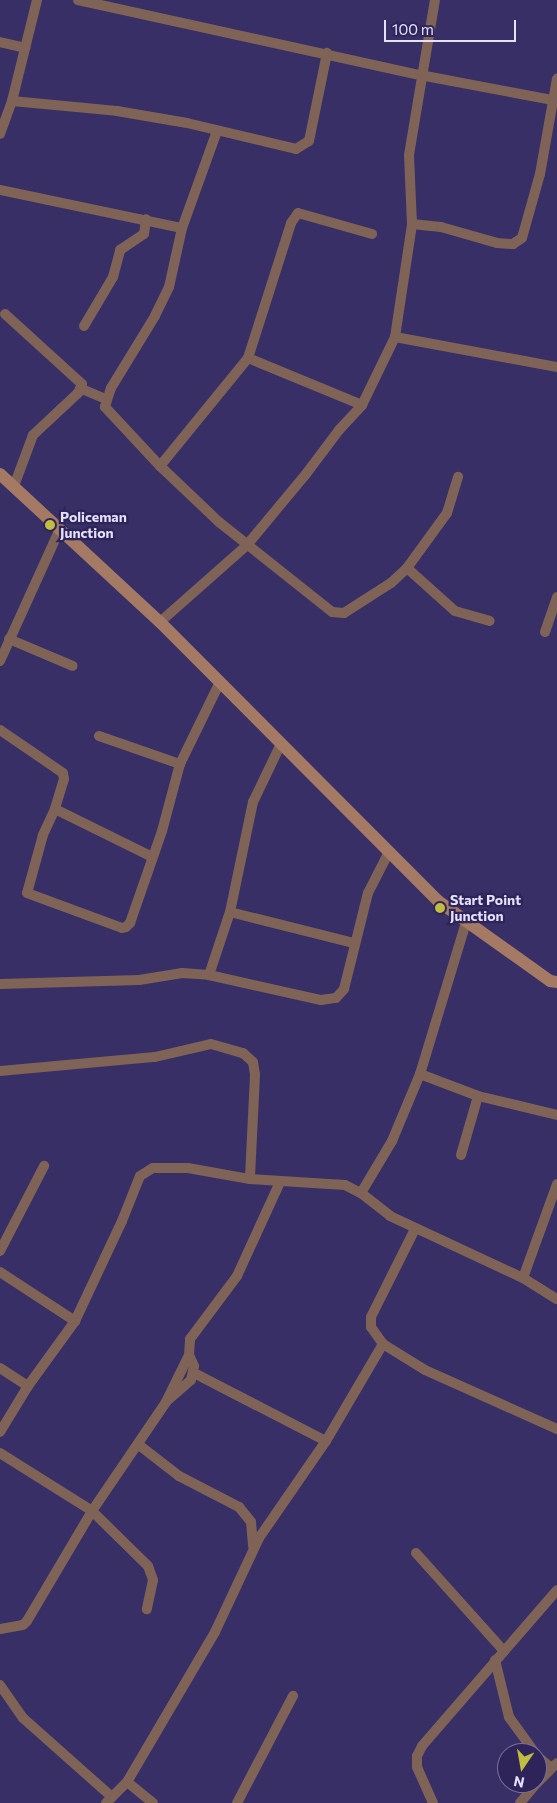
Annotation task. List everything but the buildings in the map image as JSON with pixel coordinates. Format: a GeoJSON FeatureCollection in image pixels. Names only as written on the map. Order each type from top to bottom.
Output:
{"type":"FeatureCollection","features":[{"type":"Feature","properties":{"kind":"street"},"geometry":{"type":"LineString","coordinates":[[0,134],[12,101],[37,0]]}},
{"type":"Feature","properties":{"kind":"street"},"geometry":{"type":"LineString","coordinates":[[78,0],[327,53],[420,75],[552,100]]}},
{"type":"Feature","properties":{"kind":"street"},"geometry":{"type":"LineString","coordinates":[[160,622],[246,545],[362,405],[396,337],[412,224],[409,155],[420,75],[435,0]]}},
{"type":"Feature","properties":{"kind":"street"},"geometry":{"type":"LineString","coordinates":[[0,42],[25,48]]}},
{"type":"Feature","properties":{"kind":"street"},"geometry":{"type":"LineString","coordinates":[[12,101],[117,111],[188,123],[296,150],[304,148],[310,141],[327,53]]}},
{"type":"Feature","properties":{"kind":"street"},"geometry":{"type":"LineString","coordinates":[[412,224],[441,227],[497,243],[512,244],[522,238],[540,174],[557,79]]}},
{"type":"Feature","properties":{"kind":"street"},"geometry":{"type":"LineString","coordinates":[[217,131],[182,228],[169,287],[105,399],[105,407],[160,466],[246,545],[332,612],[344,613],[392,583],[407,568],[446,512],[458,477]]}},
{"type":"Feature","properties":{"kind":"street"},"geometry":{"type":"LineString","coordinates":[[0,190],[182,228]]}},
{"type":"Feature","properties":{"kind":"street"},"geometry":{"type":"LineString","coordinates":[[160,466],[248,358],[291,223],[298,213],[372,234]]}},
{"type":"Feature","properties":{"kind":"street"},"geometry":{"type":"LineString","coordinates":[[84,326],[113,277],[120,250],[144,234],[146,219]]}},
{"type":"Feature","properties":{"kind":"street"},"geometry":{"type":"LineString","coordinates":[[6,314],[82,384],[82,389]]}},
{"type":"Feature","properties":{"kind":"street"},"geometry":{"type":"LineString","coordinates":[[396,337],[557,367]]}},
{"type":"Feature","properties":{"kind":"street"},"geometry":{"type":"LineString","coordinates":[[248,358],[362,405]]}},
{"type":"Feature","properties":{"kind":"street"},"geometry":{"type":"LineString","coordinates":[[82,389],[105,399]]}},
{"type":"Feature","properties":{"kind":"street"},"geometry":{"type":"LineString","coordinates":[[14,486],[33,434],[82,389]]}},
{"type":"Feature","properties":{"kind":"street"},"geometry":{"type":"LineString","coordinates":[[0,474],[160,622],[280,746],[438,901],[466,923],[550,981],[557,982]]}},
{"type":"Feature","properties":{"kind":"street"},"geometry":{"type":"LineString","coordinates":[[0,661],[60,529]]}},
{"type":"Feature","properties":{"kind":"street"},"geometry":{"type":"LineString","coordinates":[[407,568],[455,611],[490,621]]}},
{"type":"Feature","properties":{"kind":"street"},"geometry":{"type":"LineString","coordinates":[[545,632],[557,597]]}},
{"type":"Feature","properties":{"kind":"street"},"geometry":{"type":"LineString","coordinates":[[9,639],[74,666]]}},
{"type":"Feature","properties":{"kind":"street"},"geometry":{"type":"LineString","coordinates":[[0,730],[63,773],[64,779],[55,810],[26,888],[32,897],[122,928],[130,923],[180,764],[219,684]]}},
{"type":"Feature","properties":{"kind":"street"},"geometry":{"type":"LineString","coordinates":[[99,736],[180,764]]}},
{"type":"Feature","properties":{"kind":"street"},"geometry":{"type":"LineString","coordinates":[[209,976],[230,912],[253,802],[280,746]]}},
{"type":"Feature","properties":{"kind":"street"},"geometry":{"type":"LineString","coordinates":[[55,810],[152,857]]}},
{"type":"Feature","properties":{"kind":"street"},"geometry":{"type":"LineString","coordinates":[[0,984],[139,980],[182,973],[209,976],[321,1000],[336,998],[344,990],[353,943],[368,893],[388,854]]}},
{"type":"Feature","properties":{"kind":"street"},"geometry":{"type":"LineString","coordinates":[[230,912],[353,943]]}},
{"type":"Feature","properties":{"kind":"street"},"geometry":{"type":"LineString","coordinates":[[362,1193],[392,1141],[420,1074],[466,923]]}},
{"type":"Feature","properties":{"kind":"street"},"geometry":{"type":"LineString","coordinates":[[0,1071],[155,1057],[211,1044],[243,1053],[253,1062],[255,1074],[250,1179]]}},
{"type":"Feature","properties":{"kind":"street"},"geometry":{"type":"LineString","coordinates":[[420,1074],[478,1096],[557,1115]]}},
{"type":"Feature","properties":{"kind":"street"},"geometry":{"type":"LineString","coordinates":[[461,1154],[478,1096]]}},
{"type":"Feature","properties":{"kind":"street"},"geometry":{"type":"LineString","coordinates":[[0,1251],[44,1166]]}},
{"type":"Feature","properties":{"kind":"street"},"geometry":{"type":"LineString","coordinates":[[0,1432],[28,1386],[75,1321],[122,1221],[135,1184],[146,1170],[188,1168],[250,1179],[280,1182],[331,1182],[362,1193],[386,1214],[523,1278],[557,1299]]}},
{"type":"Feature","properties":{"kind":"street"},"geometry":{"type":"LineString","coordinates":[[0,1629],[25,1624],[92,1511],[139,1445],[166,1402],[190,1355],[193,1332],[237,1276],[280,1182]]}},
{"type":"Feature","properties":{"kind":"street"},"geometry":{"type":"LineString","coordinates":[[523,1278],[557,1184]]}},
{"type":"Feature","properties":{"kind":"street"},"geometry":{"type":"LineString","coordinates":[[416,1229],[372,1317],[371,1327],[383,1344],[425,1370],[466,1390],[557,1429]]}},
{"type":"Feature","properties":{"kind":"street"},"geometry":{"type":"LineString","coordinates":[[0,1272],[75,1321]]}},
{"type":"Feature","properties":{"kind":"street"},"geometry":{"type":"LineString","coordinates":[[0,1685],[24,1718],[109,1800],[127,1782],[215,1632],[252,1552],[267,1525],[326,1441],[383,1344]]}},
{"type":"Feature","properties":{"kind":"street"},"geometry":{"type":"LineString","coordinates":[[166,1402],[186,1386],[194,1373],[190,1355]]}},
{"type":"Feature","properties":{"kind":"street"},"geometry":{"type":"LineString","coordinates":[[0,1368],[28,1386]]}},
{"type":"Feature","properties":{"kind":"street"},"geometry":{"type":"LineString","coordinates":[[194,1373],[326,1441]]}},
{"type":"Feature","properties":{"kind":"street"},"geometry":{"type":"LineString","coordinates":[[139,1445],[179,1476],[222,1496],[247,1515],[254,1531],[252,1552]]}},
{"type":"Feature","properties":{"kind":"street"},"geometry":{"type":"LineString","coordinates":[[0,1453],[92,1511],[151,1569],[153,1580],[147,1609]]}},
{"type":"Feature","properties":{"kind":"street"},"geometry":{"type":"LineString","coordinates":[[416,1553],[504,1651]]}},
{"type":"Feature","properties":{"kind":"street"},"geometry":{"type":"LineString","coordinates":[[432,1803],[417,1767],[417,1756],[495,1660],[557,1590]]}},
{"type":"Feature","properties":{"kind":"street"},"geometry":{"type":"LineString","coordinates":[[495,1660],[509,1717],[528,1743]]}},
{"type":"Feature","properties":{"kind":"street"},"geometry":{"type":"LineString","coordinates":[[238,1803],[293,1696]]}},
{"type":"Feature","properties":{"kind":"street"},"geometry":{"type":"LineString","coordinates":[[127,1782],[152,1803]]}},
{"type":"Feature","properties":{"kind":"street"},"geometry":{"type":"LineString","coordinates":[[520,1803],[528,1793]]}},
{"type":"Feature","properties":{"kind":"place","name":"Policeman Junction"},"geometry":{"type":"Point","coordinates":[50,525]}},
{"type":"Feature","properties":{"kind":"place","name":"Start Point Junction"},"geometry":{"type":"Point","coordinates":[440,908]}}]}
